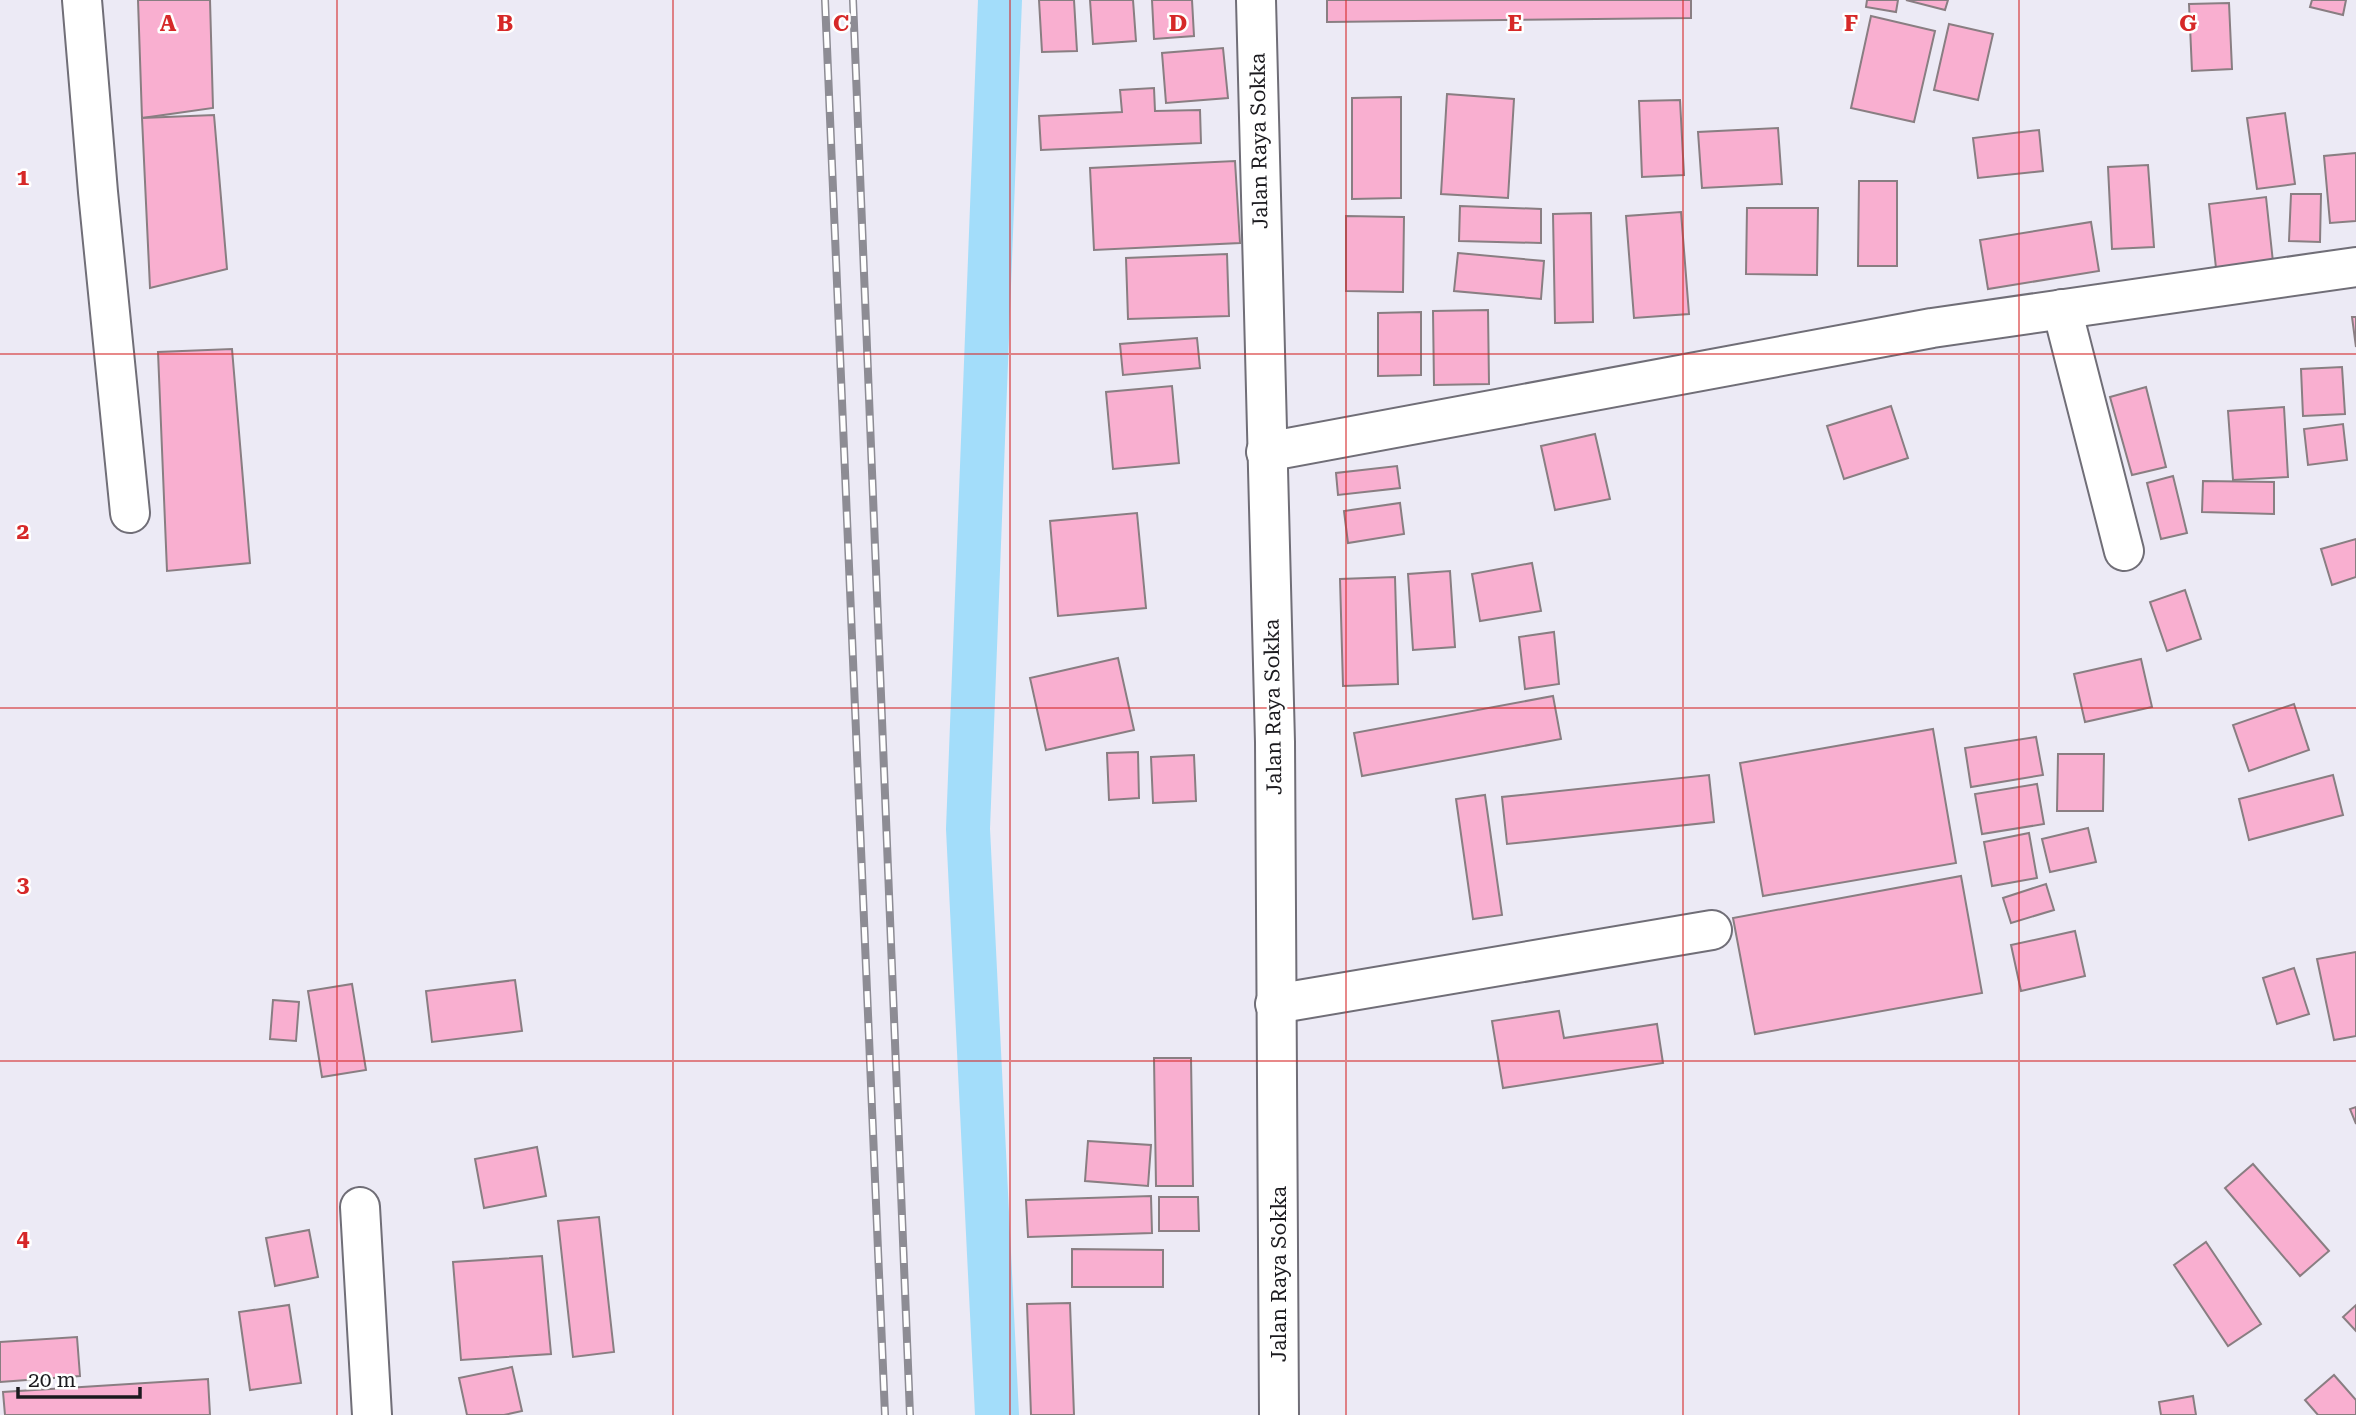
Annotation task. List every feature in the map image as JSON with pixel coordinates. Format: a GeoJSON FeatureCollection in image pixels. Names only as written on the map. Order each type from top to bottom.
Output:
{"type":"FeatureCollection","features":[{"type":"Feature","properties":{"kind":"street"},"geometry":{"type":"LineString","coordinates":[[82,0],[97,192],[130,513]]}},
{"type":"Feature","properties":{"kind":"street","name":"Jalan Raya Sokka"},"geometry":{"type":"LineString","coordinates":[[1256,0],[1275,742],[1279,1415]]}},
{"type":"Feature","properties":{"kind":"street"},"geometry":{"type":"LineString","coordinates":[[1266,452],[1932,328],[2356,267]]}},
{"type":"Feature","properties":{"kind":"street"},"geometry":{"type":"LineString","coordinates":[[2062,309],[2124,551]]}},
{"type":"Feature","properties":{"kind":"street"},"geometry":{"type":"LineString","coordinates":[[1275,1004],[1712,930]]}},
{"type":"Feature","properties":{"kind":"street"},"geometry":{"type":"LineString","coordinates":[[360,1208],[372,1415]]}},
{"type":"Feature","properties":{"kind":"building"},"geometry":{"type":"Polygon","coordinates":[[[138,0],[210,0],[213,108],[142,118],[138,0]]]}},
{"type":"Feature","properties":{"kind":"building"},"geometry":{"type":"Polygon","coordinates":[[[1039,0],[1074,0],[1077,51],[1042,52],[1039,0]]]}},
{"type":"Feature","properties":{"kind":"building"},"geometry":{"type":"Polygon","coordinates":[[[1090,0],[1133,0],[1136,41],[1093,44],[1090,0]]]}},
{"type":"Feature","properties":{"kind":"building"},"geometry":{"type":"Polygon","coordinates":[[[1152,0],[1192,0],[1194,36],[1154,39],[1152,0]]]}},
{"type":"Feature","properties":{"kind":"building"},"geometry":{"type":"Polygon","coordinates":[[[1327,0],[1691,0],[1691,18],[1327,22],[1327,0]]]}},
{"type":"Feature","properties":{"kind":"building"},"geometry":{"type":"Polygon","coordinates":[[[1867,0],[1898,0],[1896,12],[1866,7],[1867,0]]]}},
{"type":"Feature","properties":{"kind":"building"},"geometry":{"type":"Polygon","coordinates":[[[1906,0],[1948,0],[1945,10],[1906,0]]]}},
{"type":"Feature","properties":{"kind":"building"},"geometry":{"type":"Polygon","coordinates":[[[2312,0],[2346,0],[2343,15],[2310,7],[2312,0]]]}},
{"type":"Feature","properties":{"kind":"building"},"geometry":{"type":"Polygon","coordinates":[[[2229,3],[2232,69],[2192,71],[2189,4],[2229,3]]]}},
{"type":"Feature","properties":{"kind":"building"},"geometry":{"type":"Polygon","coordinates":[[[1871,16],[1935,31],[1914,122],[1851,108],[1871,16]]]}},
{"type":"Feature","properties":{"kind":"building"},"geometry":{"type":"Polygon","coordinates":[[[1949,24],[1993,34],[1978,100],[1934,90],[1949,24]]]}},
{"type":"Feature","properties":{"kind":"building"},"geometry":{"type":"Polygon","coordinates":[[[1223,48],[1228,98],[1166,103],[1162,53],[1223,48]]]}},
{"type":"Feature","properties":{"kind":"building"},"geometry":{"type":"Polygon","coordinates":[[[1154,88],[1155,111],[1200,110],[1201,143],[1041,150],[1039,116],[1122,112],[1120,90],[1154,88]]]}},
{"type":"Feature","properties":{"kind":"building"},"geometry":{"type":"Polygon","coordinates":[[[1447,94],[1514,99],[1508,198],[1441,194],[1447,94]]]}},
{"type":"Feature","properties":{"kind":"building"},"geometry":{"type":"Polygon","coordinates":[[[1401,97],[1401,198],[1352,199],[1352,98],[1401,97]]]}},
{"type":"Feature","properties":{"kind":"building"},"geometry":{"type":"Polygon","coordinates":[[[1680,100],[1684,175],[1642,177],[1639,101],[1680,100]]]}},
{"type":"Feature","properties":{"kind":"building"},"geometry":{"type":"Polygon","coordinates":[[[2285,113],[2295,184],[2257,189],[2247,118],[2285,113]]]}},
{"type":"Feature","properties":{"kind":"building"},"geometry":{"type":"Polygon","coordinates":[[[214,115],[227,269],[150,288],[142,118],[214,115]]]}},
{"type":"Feature","properties":{"kind":"building"},"geometry":{"type":"Polygon","coordinates":[[[1778,128],[1782,184],[1702,188],[1698,132],[1778,128]]]}},
{"type":"Feature","properties":{"kind":"building"},"geometry":{"type":"Polygon","coordinates":[[[2039,130],[2043,171],[1978,178],[1973,138],[2039,130]]]}},
{"type":"Feature","properties":{"kind":"building"},"geometry":{"type":"Polygon","coordinates":[[[2356,153],[2356,221],[2330,223],[2324,156],[2356,153]]]}},
{"type":"Feature","properties":{"kind":"building"},"geometry":{"type":"Polygon","coordinates":[[[1235,161],[1240,243],[1094,250],[1090,168],[1235,161]]]}},
{"type":"Feature","properties":{"kind":"building"},"geometry":{"type":"Polygon","coordinates":[[[2148,165],[2154,247],[2112,249],[2108,167],[2148,165]]]}},
{"type":"Feature","properties":{"kind":"building"},"geometry":{"type":"Polygon","coordinates":[[[1859,181],[1897,181],[1897,266],[1858,266],[1859,181]]]}},
{"type":"Feature","properties":{"kind":"building"},"geometry":{"type":"Polygon","coordinates":[[[2291,194],[2321,194],[2320,242],[2289,241],[2291,194]]]}},
{"type":"Feature","properties":{"kind":"building"},"geometry":{"type":"Polygon","coordinates":[[[2266,197],[2273,262],[2216,268],[2209,204],[2266,197]]]}},
{"type":"Feature","properties":{"kind":"building"},"geometry":{"type":"Polygon","coordinates":[[[1460,206],[1541,209],[1541,243],[1459,241],[1460,206]]]}},
{"type":"Feature","properties":{"kind":"building"},"geometry":{"type":"Polygon","coordinates":[[[1747,208],[1818,208],[1817,275],[1746,274],[1747,208]]]}},
{"type":"Feature","properties":{"kind":"building"},"geometry":{"type":"Polygon","coordinates":[[[1681,212],[1689,314],[1634,318],[1626,216],[1681,212]]]}},
{"type":"Feature","properties":{"kind":"building"},"geometry":{"type":"Polygon","coordinates":[[[1591,213],[1593,322],[1555,323],[1553,214],[1591,213]]]}},
{"type":"Feature","properties":{"kind":"building"},"geometry":{"type":"Polygon","coordinates":[[[1346,216],[1404,217],[1403,292],[1346,291],[1346,216]]]}},
{"type":"Feature","properties":{"kind":"building"},"geometry":{"type":"Polygon","coordinates":[[[2091,222],[2099,271],[1988,289],[1980,240],[2091,222]]]}},
{"type":"Feature","properties":{"kind":"building"},"geometry":{"type":"Polygon","coordinates":[[[1458,253],[1544,261],[1541,299],[1454,291],[1458,253]]]}},
{"type":"Feature","properties":{"kind":"building"},"geometry":{"type":"Polygon","coordinates":[[[1227,254],[1229,316],[1128,319],[1126,258],[1227,254]]]}},
{"type":"Feature","properties":{"kind":"building"},"geometry":{"type":"Polygon","coordinates":[[[1488,310],[1489,384],[1434,385],[1433,311],[1488,310]]]}},
{"type":"Feature","properties":{"kind":"building"},"geometry":{"type":"Polygon","coordinates":[[[1421,312],[1421,375],[1378,376],[1378,313],[1421,312]]]}},
{"type":"Feature","properties":{"kind":"building"},"geometry":{"type":"Polygon","coordinates":[[[2352,317],[2356,317],[2356,347],[2352,317]]]}},
{"type":"Feature","properties":{"kind":"building"},"geometry":{"type":"Polygon","coordinates":[[[1197,338],[1200,368],[1123,375],[1120,344],[1197,338]]]}},
{"type":"Feature","properties":{"kind":"building"},"geometry":{"type":"Polygon","coordinates":[[[232,349],[250,563],[167,571],[158,352],[232,349]]]}},
{"type":"Feature","properties":{"kind":"building"},"geometry":{"type":"Polygon","coordinates":[[[2342,367],[2345,414],[2303,416],[2301,369],[2342,367]]]}},
{"type":"Feature","properties":{"kind":"building"},"geometry":{"type":"Polygon","coordinates":[[[1172,386],[1179,463],[1113,469],[1106,392],[1172,386]]]}},
{"type":"Feature","properties":{"kind":"building"},"geometry":{"type":"Polygon","coordinates":[[[2146,387],[2166,467],[2132,475],[2110,397],[2146,387]]]}},
{"type":"Feature","properties":{"kind":"building"},"geometry":{"type":"Polygon","coordinates":[[[1891,406],[1908,458],[1844,479],[1827,426],[1891,406]]]}},
{"type":"Feature","properties":{"kind":"building"},"geometry":{"type":"Polygon","coordinates":[[[2284,407],[2288,477],[2233,480],[2228,411],[2284,407]]]}},
{"type":"Feature","properties":{"kind":"building"},"geometry":{"type":"Polygon","coordinates":[[[2343,424],[2347,460],[2308,465],[2304,429],[2343,424]]]}},
{"type":"Feature","properties":{"kind":"building"},"geometry":{"type":"Polygon","coordinates":[[[1595,434],[1610,499],[1555,510],[1541,446],[1595,434]]]}},
{"type":"Feature","properties":{"kind":"building"},"geometry":{"type":"Polygon","coordinates":[[[1397,466],[1400,488],[1338,495],[1336,473],[1397,466]]]}},
{"type":"Feature","properties":{"kind":"building"},"geometry":{"type":"Polygon","coordinates":[[[2173,476],[2187,533],[2161,539],[2147,483],[2173,476]]]}},
{"type":"Feature","properties":{"kind":"building"},"geometry":{"type":"Polygon","coordinates":[[[2203,481],[2274,482],[2274,514],[2202,512],[2203,481]]]}},
{"type":"Feature","properties":{"kind":"building"},"geometry":{"type":"Polygon","coordinates":[[[1400,503],[1404,534],[1348,543],[1344,511],[1400,503]]]}},
{"type":"Feature","properties":{"kind":"building"},"geometry":{"type":"Polygon","coordinates":[[[1137,513],[1146,608],[1058,616],[1050,521],[1137,513]]]}},
{"type":"Feature","properties":{"kind":"building"},"geometry":{"type":"Polygon","coordinates":[[[2356,539],[2356,577],[2332,585],[2321,549],[2356,539]]]}},
{"type":"Feature","properties":{"kind":"building"},"geometry":{"type":"Polygon","coordinates":[[[1532,563],[1541,611],[1480,621],[1472,574],[1532,563]]]}},
{"type":"Feature","properties":{"kind":"building"},"geometry":{"type":"Polygon","coordinates":[[[1450,571],[1455,647],[1413,650],[1408,574],[1450,571]]]}},
{"type":"Feature","properties":{"kind":"building"},"geometry":{"type":"Polygon","coordinates":[[[1395,577],[1398,684],[1343,686],[1340,579],[1395,577]]]}},
{"type":"Feature","properties":{"kind":"building"},"geometry":{"type":"Polygon","coordinates":[[[2185,590],[2201,639],[2167,651],[2150,602],[2185,590]]]}},
{"type":"Feature","properties":{"kind":"building"},"geometry":{"type":"Polygon","coordinates":[[[1554,632],[1559,684],[1525,689],[1519,637],[1554,632]]]}},
{"type":"Feature","properties":{"kind":"building"},"geometry":{"type":"Polygon","coordinates":[[[1118,658],[1134,730],[1046,750],[1030,678],[1118,658]]]}},
{"type":"Feature","properties":{"kind":"building"},"geometry":{"type":"Polygon","coordinates":[[[2141,659],[2152,707],[2085,722],[2074,674],[2141,659]]]}},
{"type":"Feature","properties":{"kind":"building"},"geometry":{"type":"Polygon","coordinates":[[[1553,696],[1561,739],[1362,776],[1354,733],[1553,696]]]}},
{"type":"Feature","properties":{"kind":"building"},"geometry":{"type":"Polygon","coordinates":[[[2294,704],[2309,750],[2249,771],[2233,725],[2294,704]]]}},
{"type":"Feature","properties":{"kind":"building"},"geometry":{"type":"Polygon","coordinates":[[[1933,729],[1956,863],[1763,896],[1740,763],[1933,729]]]}},
{"type":"Feature","properties":{"kind":"building"},"geometry":{"type":"Polygon","coordinates":[[[2036,737],[2043,775],[1971,787],[1965,748],[2036,737]]]}},
{"type":"Feature","properties":{"kind":"building"},"geometry":{"type":"Polygon","coordinates":[[[1138,752],[1139,798],[1109,800],[1107,753],[1138,752]]]}},
{"type":"Feature","properties":{"kind":"building"},"geometry":{"type":"Polygon","coordinates":[[[2058,754],[2104,754],[2103,811],[2057,811],[2058,754]]]}},
{"type":"Feature","properties":{"kind":"building"},"geometry":{"type":"Polygon","coordinates":[[[1194,755],[1196,801],[1153,803],[1151,757],[1194,755]]]}},
{"type":"Feature","properties":{"kind":"building"},"geometry":{"type":"Polygon","coordinates":[[[1709,775],[1714,822],[1507,844],[1502,797],[1709,775]]]}},
{"type":"Feature","properties":{"kind":"building"},"geometry":{"type":"Polygon","coordinates":[[[2333,775],[2343,815],[2249,840],[2239,799],[2333,775]]]}},
{"type":"Feature","properties":{"kind":"building"},"geometry":{"type":"Polygon","coordinates":[[[2037,784],[2044,824],[1982,834],[1975,794],[2037,784]]]}},
{"type":"Feature","properties":{"kind":"building"},"geometry":{"type":"Polygon","coordinates":[[[1485,795],[1502,915],[1473,919],[1456,799],[1485,795]]]}},
{"type":"Feature","properties":{"kind":"building"},"geometry":{"type":"Polygon","coordinates":[[[2088,828],[2096,862],[2050,872],[2042,839],[2088,828]]]}},
{"type":"Feature","properties":{"kind":"building"},"geometry":{"type":"Polygon","coordinates":[[[2029,833],[2037,878],[1992,886],[1984,842],[2029,833]]]}},
{"type":"Feature","properties":{"kind":"building"},"geometry":{"type":"Polygon","coordinates":[[[1961,876],[1982,993],[1755,1034],[1733,918],[1961,876]]]}},
{"type":"Feature","properties":{"kind":"building"},"geometry":{"type":"Polygon","coordinates":[[[2046,884],[2054,910],[2011,923],[2003,898],[2046,884]]]}},
{"type":"Feature","properties":{"kind":"building"},"geometry":{"type":"Polygon","coordinates":[[[2075,931],[2085,976],[2021,991],[2011,945],[2075,931]]]}},
{"type":"Feature","properties":{"kind":"building"},"geometry":{"type":"Polygon","coordinates":[[[2356,952],[2356,1036],[2334,1040],[2317,959],[2356,952]]]}},
{"type":"Feature","properties":{"kind":"building"},"geometry":{"type":"Polygon","coordinates":[[[2294,968],[2309,1014],[2277,1024],[2263,978],[2294,968]]]}},
{"type":"Feature","properties":{"kind":"building"},"geometry":{"type":"Polygon","coordinates":[[[515,980],[522,1031],[432,1042],[426,991],[515,980]]]}},
{"type":"Feature","properties":{"kind":"building"},"geometry":{"type":"Polygon","coordinates":[[[352,984],[366,1070],[322,1077],[308,991],[352,984]]]}},
{"type":"Feature","properties":{"kind":"building"},"geometry":{"type":"Polygon","coordinates":[[[273,1000],[299,1002],[296,1041],[270,1039],[273,1000]]]}},
{"type":"Feature","properties":{"kind":"building"},"geometry":{"type":"Polygon","coordinates":[[[1559,1011],[1564,1038],[1657,1024],[1663,1063],[1503,1088],[1492,1021],[1559,1011]]]}},
{"type":"Feature","properties":{"kind":"building"},"geometry":{"type":"Polygon","coordinates":[[[1154,1058],[1191,1058],[1193,1186],[1156,1186],[1154,1058]]]}},
{"type":"Feature","properties":{"kind":"building"},"geometry":{"type":"Polygon","coordinates":[[[2356,1107],[2356,1124],[2350,1109],[2356,1107]]]}},
{"type":"Feature","properties":{"kind":"building"},"geometry":{"type":"Polygon","coordinates":[[[1088,1141],[1151,1145],[1148,1186],[1085,1181],[1088,1141]]]}},
{"type":"Feature","properties":{"kind":"building"},"geometry":{"type":"Polygon","coordinates":[[[537,1147],[546,1196],[484,1208],[475,1159],[537,1147]]]}},
{"type":"Feature","properties":{"kind":"building"},"geometry":{"type":"Polygon","coordinates":[[[2253,1164],[2329,1251],[2300,1276],[2225,1188],[2253,1164]]]}},
{"type":"Feature","properties":{"kind":"building"},"geometry":{"type":"Polygon","coordinates":[[[1151,1196],[1152,1233],[1028,1237],[1026,1200],[1151,1196]]]}},
{"type":"Feature","properties":{"kind":"building"},"geometry":{"type":"Polygon","coordinates":[[[1159,1197],[1198,1197],[1199,1231],[1159,1231],[1159,1197]]]}},
{"type":"Feature","properties":{"kind":"building"},"geometry":{"type":"Polygon","coordinates":[[[599,1217],[614,1352],[573,1357],[558,1221],[599,1217]]]}},
{"type":"Feature","properties":{"kind":"building"},"geometry":{"type":"Polygon","coordinates":[[[309,1230],[318,1277],[275,1286],[266,1238],[309,1230]]]}},
{"type":"Feature","properties":{"kind":"building"},"geometry":{"type":"Polygon","coordinates":[[[2206,1242],[2261,1324],[2228,1346],[2174,1265],[2206,1242]]]}},
{"type":"Feature","properties":{"kind":"building"},"geometry":{"type":"Polygon","coordinates":[[[1072,1249],[1163,1250],[1163,1287],[1072,1287],[1072,1249]]]}},
{"type":"Feature","properties":{"kind":"building"},"geometry":{"type":"Polygon","coordinates":[[[542,1256],[551,1354],[461,1360],[453,1262],[542,1256]]]}},
{"type":"Feature","properties":{"kind":"building"},"geometry":{"type":"Polygon","coordinates":[[[1070,1303],[1074,1415],[1031,1415],[1027,1304],[1070,1303]]]}},
{"type":"Feature","properties":{"kind":"building"},"geometry":{"type":"Polygon","coordinates":[[[289,1305],[301,1383],[250,1390],[239,1312],[289,1305]]]}},
{"type":"Feature","properties":{"kind":"building"},"geometry":{"type":"Polygon","coordinates":[[[2356,1305],[2356,1331],[2343,1317],[2356,1305]]]}},
{"type":"Feature","properties":{"kind":"building"},"geometry":{"type":"Polygon","coordinates":[[[77,1337],[80,1376],[0,1382],[0,1342],[77,1337]]]}},
{"type":"Feature","properties":{"kind":"building"},"geometry":{"type":"Polygon","coordinates":[[[512,1367],[522,1411],[504,1415],[467,1415],[459,1378],[512,1367]]]}},
{"type":"Feature","properties":{"kind":"building"},"geometry":{"type":"Polygon","coordinates":[[[2334,1375],[2356,1400],[2356,1415],[2318,1415],[2305,1400],[2334,1375]]]}},
{"type":"Feature","properties":{"kind":"building"},"geometry":{"type":"Polygon","coordinates":[[[208,1379],[210,1415],[5,1415],[3,1392],[208,1379]]]}},
{"type":"Feature","properties":{"kind":"building"},"geometry":{"type":"Polygon","coordinates":[[[2193,1396],[2196,1415],[2161,1415],[2159,1402],[2193,1396]]]}},
{"type":"Feature","properties":{"kind":"waterway"},"geometry":{"type":"LineString","coordinates":[[997,1415],[968,829],[1000,0]]}},
{"type":"Feature","properties":{"kind":"railway"},"geometry":{"type":"LineString","coordinates":[[825,0],[885,1415]]}},
{"type":"Feature","properties":{"kind":"railway"},"geometry":{"type":"LineString","coordinates":[[853,0],[910,1415]]}}]}
